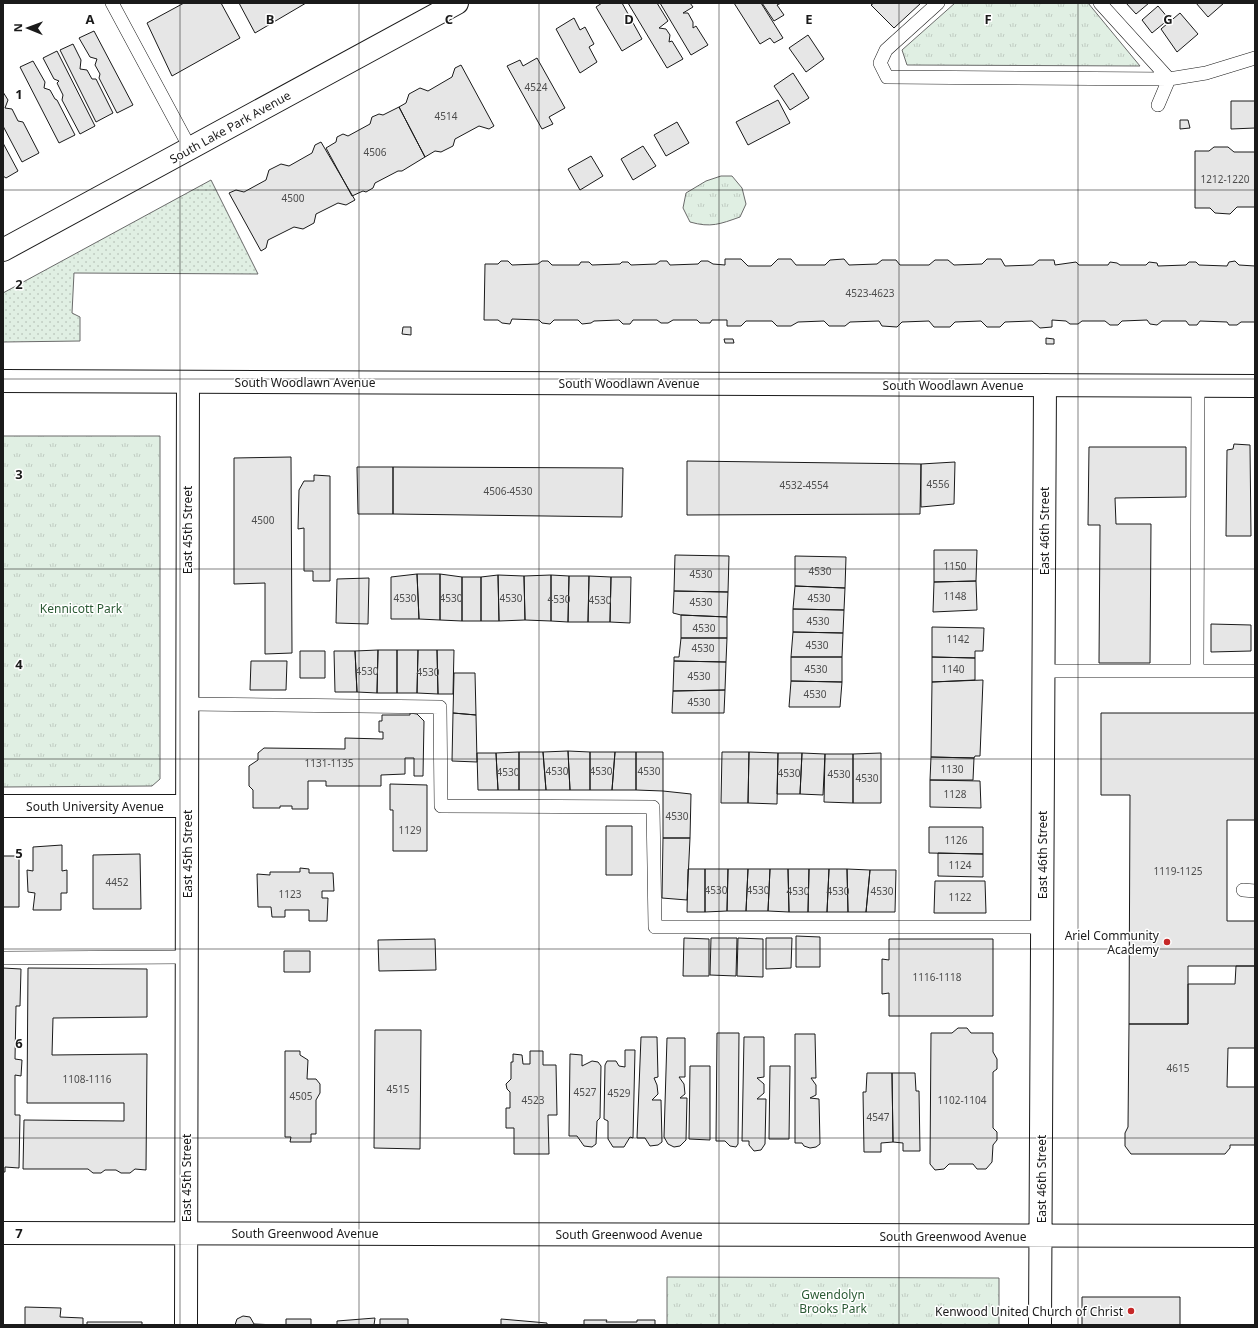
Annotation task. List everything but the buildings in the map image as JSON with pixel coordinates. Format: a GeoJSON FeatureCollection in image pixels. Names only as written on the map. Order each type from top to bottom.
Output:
{"type":"FeatureCollection","features":[{"type":"Feature","properties":{"kind":"street","name":"South Lake Park Avenue"},"geometry":{"type":"LineString","coordinates":[[3,250],[456,3]]}},
{"type":"Feature","properties":{"kind":"street","name":"South Woodlawn Avenue"},"geometry":{"type":"LineString","coordinates":[[3,381],[188,383],[1255,386]]}},
{"type":"Feature","properties":{"kind":"street","name":"East 45th Street"},"geometry":{"type":"LineString","coordinates":[[186,1325],[188,383]]}},
{"type":"Feature","properties":{"kind":"street","name":"East 46th Street"},"geometry":{"type":"LineString","coordinates":[[1040,1325],[1045,385]]}},
{"type":"Feature","properties":{"kind":"street","name":"South University Avenue"},"geometry":{"type":"LineString","coordinates":[[3,806],[187,806]]}},
{"type":"Feature","properties":{"kind":"street","name":"South Greenwood Avenue"},"geometry":{"type":"LineString","coordinates":[[3,1233],[185,1232],[1255,1236]]}},
{"type":"Feature","properties":{"kind":"lane"},"geometry":{"type":"LineString","coordinates":[[112,3],[190,148]]}},
{"type":"Feature","properties":{"kind":"lane"},"geometry":{"type":"LineString","coordinates":[[938,3],[886,50],[880,63],[887,77],[1169,79],[1206,73],[1255,58]]}},
{"type":"Feature","properties":{"kind":"lane"},"geometry":{"type":"LineString","coordinates":[[1100,3],[1169,79]]}},
{"type":"Feature","properties":{"kind":"lane"},"geometry":{"type":"LineString","coordinates":[[1158,105],[1169,79]]}},
{"type":"Feature","properties":{"kind":"lane"},"geometry":{"type":"LineString","coordinates":[[1197,671],[1198,385]]}},
{"type":"Feature","properties":{"kind":"lane"},"geometry":{"type":"LineString","coordinates":[[1043,671],[1255,672]]}},
{"type":"Feature","properties":{"kind":"lane"},"geometry":{"type":"LineString","coordinates":[[187,704],[440,707],[441,806],[653,807],[655,927],[1042,927]]}},
{"type":"Feature","properties":{"kind":"lane"},"geometry":{"type":"LineString","coordinates":[[3,958],[186,957]]}},
{"type":"Feature","properties":{"kind":"green space"},"geometry":{"type":"Polygon","coordinates":[[[955,3],[1088,3],[1140,66],[907,65],[902,50],[955,3]]]}},
{"type":"Feature","properties":{"kind":"green space"},"geometry":{"type":"Polygon","coordinates":[[[721,176],[732,176],[742,188],[746,204],[740,217],[727,222],[710,225],[690,222],[683,208],[686,193],[706,181],[721,176]]]}},
{"type":"Feature","properties":{"kind":"green space"},"geometry":{"type":"Polygon","coordinates":[[[211,180],[258,274],[74,273],[72,313],[80,317],[80,341],[3,342],[3,293],[211,180]]]}},
{"type":"Feature","properties":{"kind":"green space","name":"Kennicott Park"},"geometry":{"type":"Polygon","coordinates":[[[3,436],[160,436],[160,779],[152,786],[3,787],[3,436]]]}},
{"type":"Feature","properties":{"kind":"green space","name":"Gwendolyn Brooks Park"},"geometry":{"type":"Polygon","coordinates":[[[667,1277],[999,1278],[999,1325],[667,1325],[667,1277]]]}},
{"type":"Feature","properties":{"kind":"place","name":"Ariel Community Academy"},"geometry":{"type":"Point","coordinates":[1167,942]}},
{"type":"Feature","properties":{"kind":"place","name":"Kenwood United Church of Christ"},"geometry":{"type":"Point","coordinates":[1131,1311]}}]}
